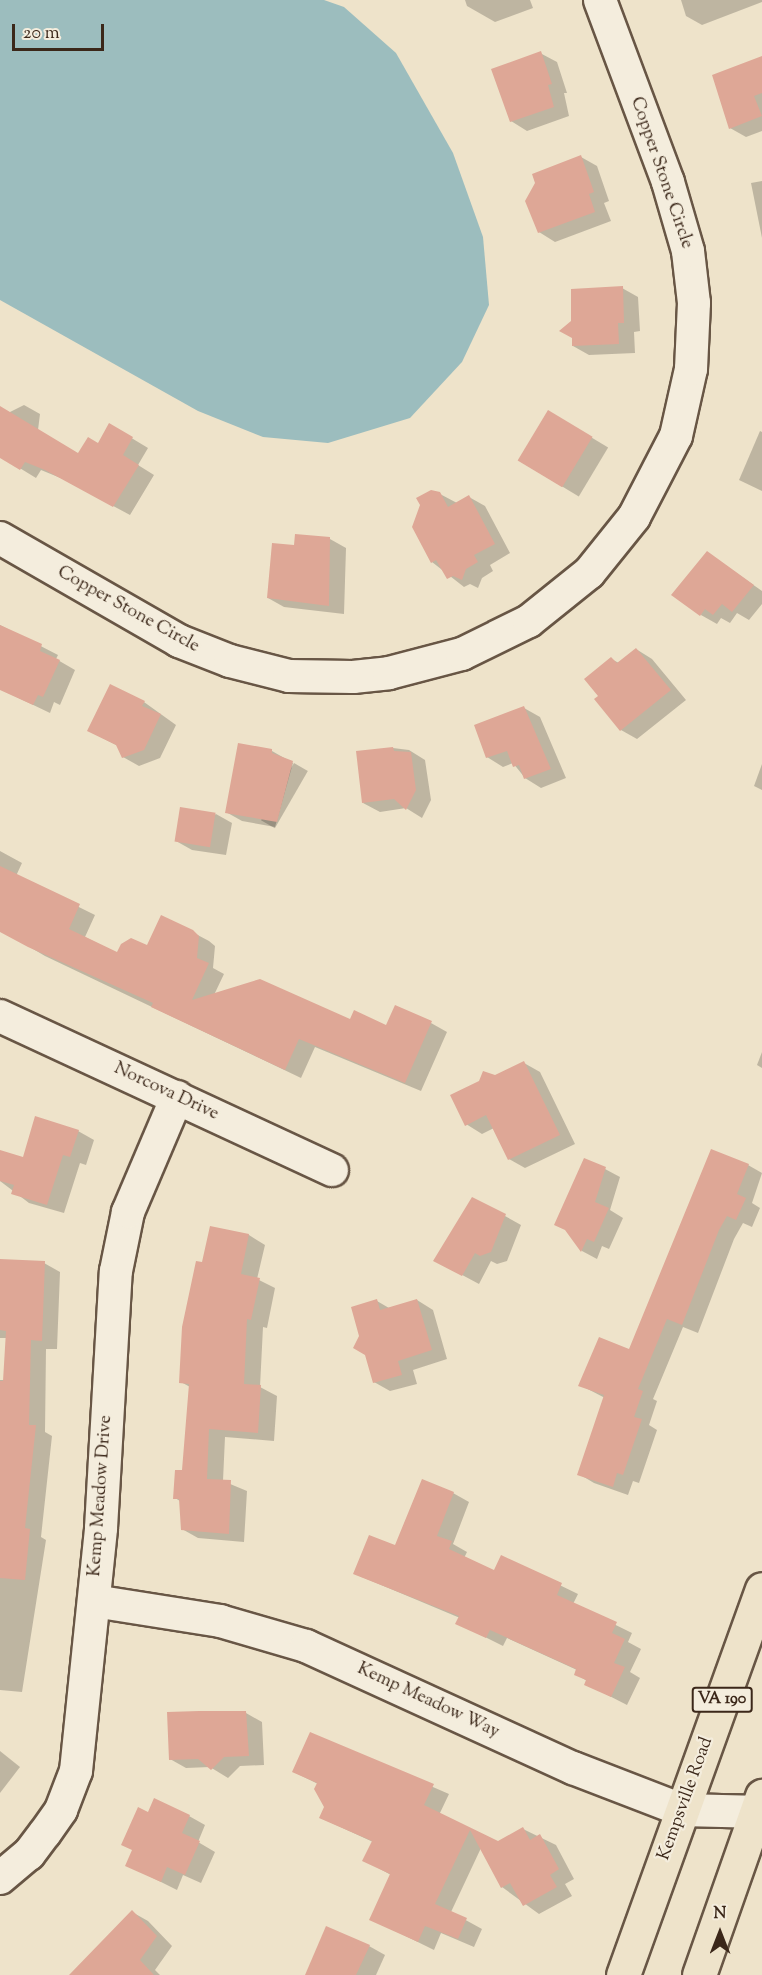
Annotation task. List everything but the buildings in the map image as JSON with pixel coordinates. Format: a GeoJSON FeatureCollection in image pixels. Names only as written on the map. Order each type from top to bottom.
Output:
{"type":"FeatureCollection","features":[{"type":"Feature","properties":{"kind":"main road","name":"Kempsville Road"},"geometry":{"type":"LineString","coordinates":[[623,1975],[762,1589]]}},
{"type":"Feature","properties":{"kind":"main road"},"geometry":{"type":"LineString","coordinates":[[699,1975],[760,1811]]}},
{"type":"Feature","properties":{"kind":"street","name":"Copper Stone Circle"},"geometry":{"type":"LineString","coordinates":[[0,538],[186,645],[230,661],[289,676],[353,677],[389,673],[462,654],[529,621],[589,573],[639,509],[676,436],[691,369],[694,303],[688,251],[668,182],[600,0]]}},
{"type":"Feature","properties":{"kind":"street","name":"Norcova Drive"},"geometry":{"type":"LineString","coordinates":[[0,1016],[332,1170]]}},
{"type":"Feature","properties":{"kind":"street","name":"Kemp Meadow Drive"},"geometry":{"type":"LineString","coordinates":[[0,1878],[29,1854],[45,1833],[61,1810],[76,1771],[94,1601],[116,1271],[128,1212],[177,1097]]}},
{"type":"Feature","properties":{"kind":"street","name":"Kemp Meadow Way"},"geometry":{"type":"LineString","coordinates":[[94,1601],[220,1622],[306,1647],[573,1768],[682,1810],[760,1811]]}},
{"type":"Feature","properties":{"kind":"water"},"geometry":{"type":"Polygon","coordinates":[[[0,0],[324,0],[344,7],[396,53],[453,153],[483,237],[489,305],[462,362],[410,418],[328,443],[263,437],[198,411],[0,300],[0,0]]]}}]}
